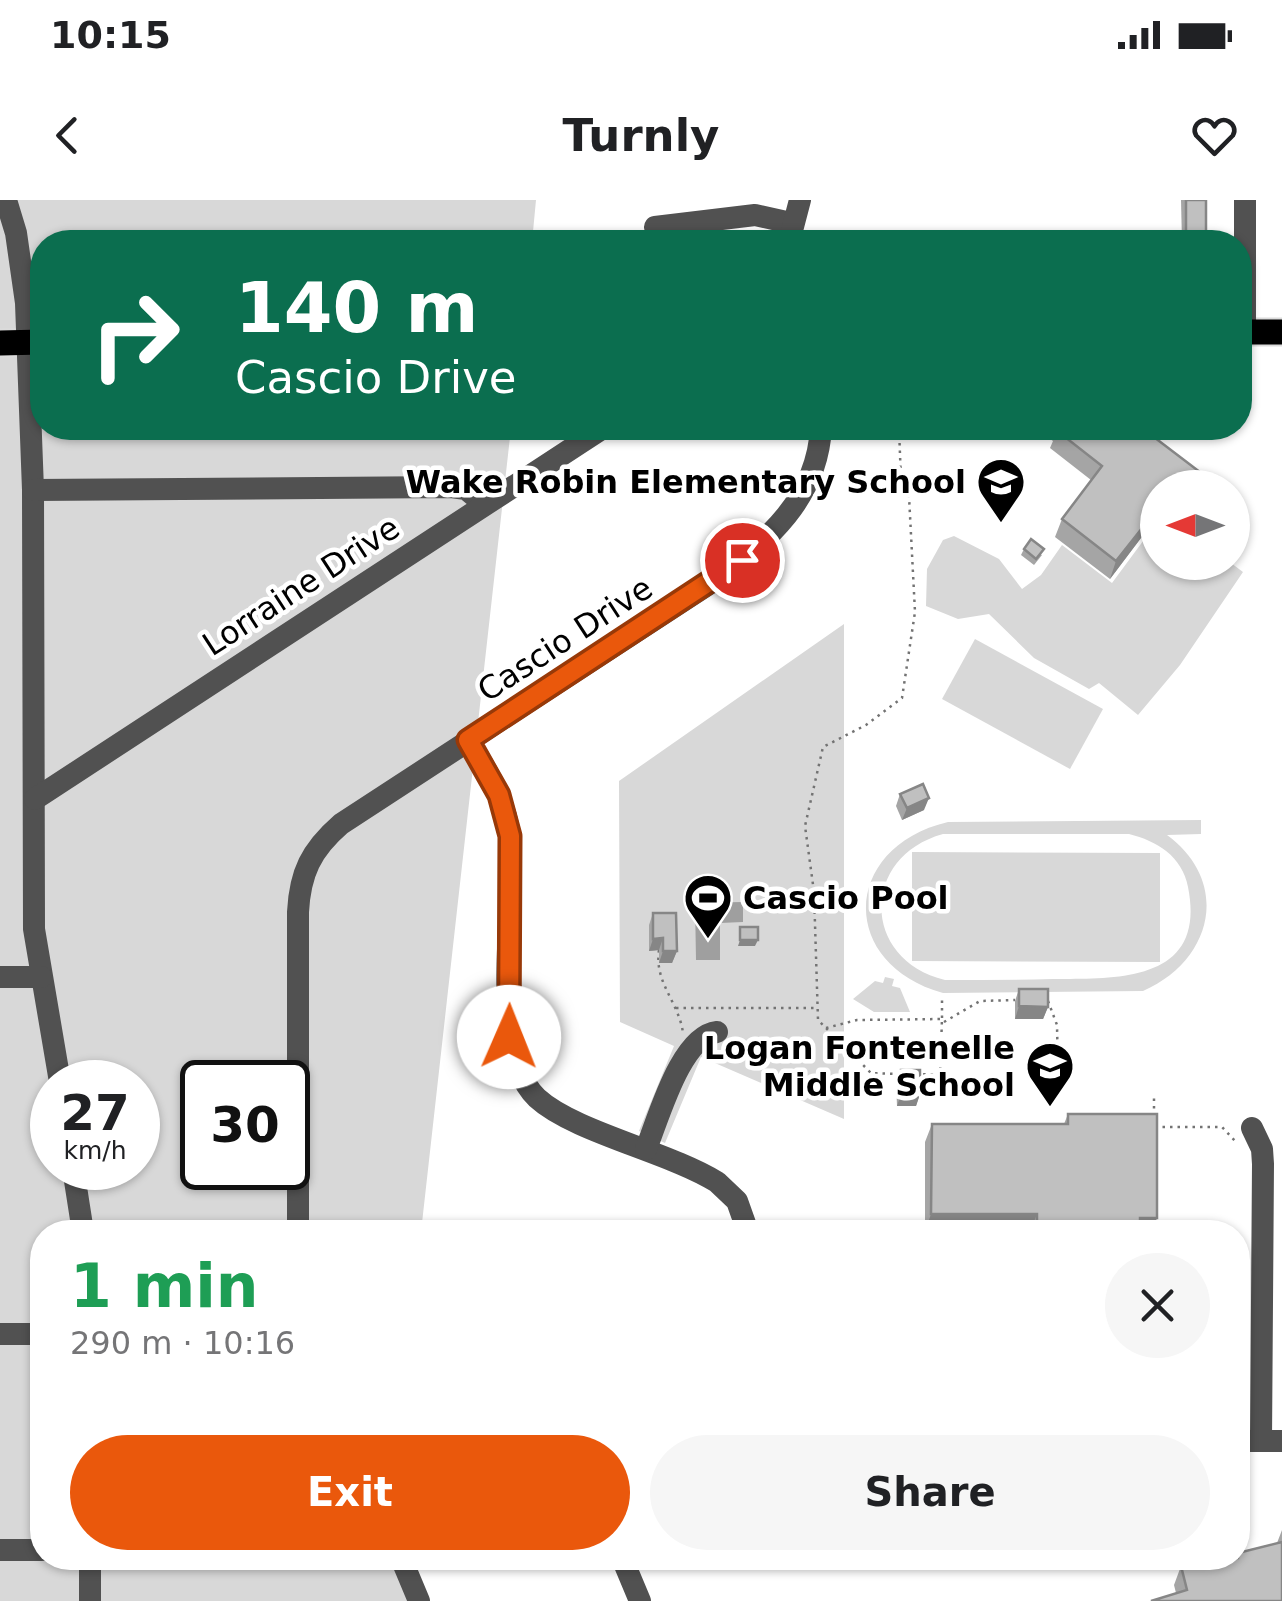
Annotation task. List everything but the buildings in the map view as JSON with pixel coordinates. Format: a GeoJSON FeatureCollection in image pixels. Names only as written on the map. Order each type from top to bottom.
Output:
{"type":"FeatureCollection","features":[{"type":"Feature","properties":{"kind":"main road"},"geometry":{"type":"LineString","coordinates":[[1252,332],[1282,332]]}},
{"type":"Feature","properties":{"kind":"main road"},"geometry":{"type":"LineString","coordinates":[[0,343],[30,342]]}},
{"type":"Feature","properties":{"kind":"street"},"geometry":{"type":"LineString","coordinates":[[6,200],[30,312]]}},
{"type":"Feature","properties":{"kind":"street"},"geometry":{"type":"LineString","coordinates":[[791,230],[800,200]]}},
{"type":"Feature","properties":{"kind":"street"},"geometry":{"type":"LineString","coordinates":[[1244,230],[1245,200]]}},
{"type":"Feature","properties":{"kind":"street"},"geometry":{"type":"LineString","coordinates":[[654,226],[755,216],[784,230]]}},
{"type":"Feature","properties":{"kind":"street"},"geometry":{"type":"LineString","coordinates":[[34,440],[34,929],[56,1060]]}},
{"type":"Feature","properties":{"kind":"street","name":"Lorraine Drive"},"geometry":{"type":"LineString","coordinates":[[35,799],[584,440]]}},
{"type":"Feature","properties":{"kind":"street","name":"Cascio Drive"},"geometry":{"type":"LineString","coordinates":[[298,1220],[298,912],[305,866],[314,850],[341,824],[715,580],[770,539],[794,508],[808,480],[817,440]]}},
{"type":"Feature","properties":{"kind":"street"},"geometry":{"type":"LineString","coordinates":[[33,490],[451,487],[466,489],[484,504]]}},
{"type":"Feature","properties":{"kind":"street"},"geometry":{"type":"LineString","coordinates":[[468,740],[499,795],[510,836],[509,1037],[514,1066],[529,1090],[547,1106],[717,1182],[737,1201],[744,1220]]}},
{"type":"Feature","properties":{"kind":"street"},"geometry":{"type":"LineString","coordinates":[[0,977],[40,977]]}},
{"type":"Feature","properties":{"kind":"street"},"geometry":{"type":"LineString","coordinates":[[646,1149],[687,1051],[707,1033],[717,1032]]}},
{"type":"Feature","properties":{"kind":"street"},"geometry":{"type":"LineString","coordinates":[[1252,1128],[1262,1149],[1263,1164],[1260,1440]]}},
{"type":"Feature","properties":{"kind":"street"},"geometry":{"type":"LineString","coordinates":[[76,1190],[80,1220]]}},
{"type":"Feature","properties":{"kind":"street"},"geometry":{"type":"LineString","coordinates":[[0,1334],[30,1334]]}},
{"type":"Feature","properties":{"kind":"street"},"geometry":{"type":"LineString","coordinates":[[0,1550],[30,1550]]}},
{"type":"Feature","properties":{"kind":"street"},"geometry":{"type":"LineString","coordinates":[[90,1570],[90,1601]]}},
{"type":"Feature","properties":{"kind":"street"},"geometry":{"type":"LineString","coordinates":[[406,1570],[420,1601]]}},
{"type":"Feature","properties":{"kind":"street"},"geometry":{"type":"LineString","coordinates":[[627,1570],[640,1601]]}},
{"type":"Feature","properties":{"kind":"path"},"geometry":{"type":"LineString","coordinates":[[899,440],[900,481],[908,496],[914,612],[902,698],[866,724],[822,746],[806,826],[814,892],[818,1020],[871,1072],[940,1075],[942,997]]}},
{"type":"Feature","properties":{"kind":"path"},"geometry":{"type":"LineString","coordinates":[[1154,447],[1158,440]]}},
{"type":"Feature","properties":{"kind":"path"},"geometry":{"type":"LineString","coordinates":[[908,496],[915,484]]}},
{"type":"Feature","properties":{"kind":"path"},"geometry":{"type":"LineString","coordinates":[[659,950],[657,974],[676,1008],[687,1051]]}},
{"type":"Feature","properties":{"kind":"path"},"geometry":{"type":"LineString","coordinates":[[826,1028],[857,1020],[942,1022],[980,1000],[1030,1000]]}},
{"type":"Feature","properties":{"kind":"path"},"geometry":{"type":"LineString","coordinates":[[1047,1000],[1057,1025],[1058,1073]]}},
{"type":"Feature","properties":{"kind":"path"},"geometry":{"type":"LineString","coordinates":[[676,1008],[818,1008]]}},
{"type":"Feature","properties":{"kind":"path"},"geometry":{"type":"LineString","coordinates":[[1154,1098],[1153,1127],[1222,1127],[1247,1153]]}},
{"type":"Feature","properties":{"kind":"shaded area"},"geometry":{"type":"Polygon","coordinates":[[[0,200],[536,200],[533,230],[30,230],[30,440],[510,440],[422,1220],[30,1220],[30,1570],[412,1570],[412,1601],[0,1601],[0,200]]]}},
{"type":"Feature","properties":{"kind":"shaded area"},"geometry":{"type":"Polygon","coordinates":[[[954,536],[999,559],[1022,589],[1041,575],[1062,545],[1112,583],[1140,545],[1140,580],[1238,580],[1180,665],[1138,715],[1099,683],[1089,689],[1034,658],[989,614],[958,619],[926,606],[927,569],[943,540],[954,536]]]}},
{"type":"Feature","properties":{"kind":"shaded area"},"geometry":{"type":"Polygon","coordinates":[[[844,624],[844,1119],[701,1057],[665,1143],[639,1131],[674,1046],[620,1022],[619,781],[844,624]]]}},
{"type":"Feature","properties":{"kind":"shaded area"},"geometry":{"type":"Polygon","coordinates":[[[975,639],[1103,709],[1070,769],[942,699],[975,639]]]}},
{"type":"Feature","properties":{"kind":"shaded area"},"geometry":{"type":"Polygon","coordinates":[[[1201,820],[1201,834],[1167,835],[1187,854],[1200,875],[1206,898],[1205,920],[1198,941],[1167,978],[1143,991],[943,993],[908,978],[884,957],[870,932],[866,906],[872,879],[888,855],[913,835],[948,822],[1201,820]],[[943,834],[916,846],[896,864],[885,885],[881,908],[886,931],[898,952],[917,969],[945,980],[1104,978],[1152,969],[1171,958],[1184,941],[1190,918],[1188,887],[1174,858],[1149,841],[1129,834],[943,834]]]}},
{"type":"Feature","properties":{"kind":"shaded area"},"geometry":{"type":"Polygon","coordinates":[[[912,852],[1160,853],[1160,962],[912,961],[912,852]]]}},
{"type":"Feature","properties":{"kind":"shaded area","name":"Cascio Pool"},"geometry":{"type":"Polygon","coordinates":[[[743,902],[743,922],[720,923],[720,960],[696,960],[695,903],[743,902]]]}},
{"type":"Feature","properties":{"kind":"shaded area"},"geometry":{"type":"Polygon","coordinates":[[[885,977],[894,979],[892,986],[900,988],[910,1012],[874,1012],[853,999],[875,981],[883,983],[885,977]]]}},
{"type":"Feature","properties":{"kind":"place","name":"Wake Robin Elementary School"},"geometry":{"type":"Point","coordinates":[1001,524]}},
{"type":"Feature","properties":{"kind":"place","name":"Cascio Pool"},"geometry":{"type":"Point","coordinates":[708,940]}},
{"type":"Feature","properties":{"kind":"place","name":"Logan Fontenelle Middle School"},"geometry":{"type":"Point","coordinates":[1050,1108]}},
{"type":"Feature","properties":{"kind":"route"},"geometry":{"type":"LineString","coordinates":[[509,1037],[510,836],[499,795],[468,740],[742,560]]}}]}
